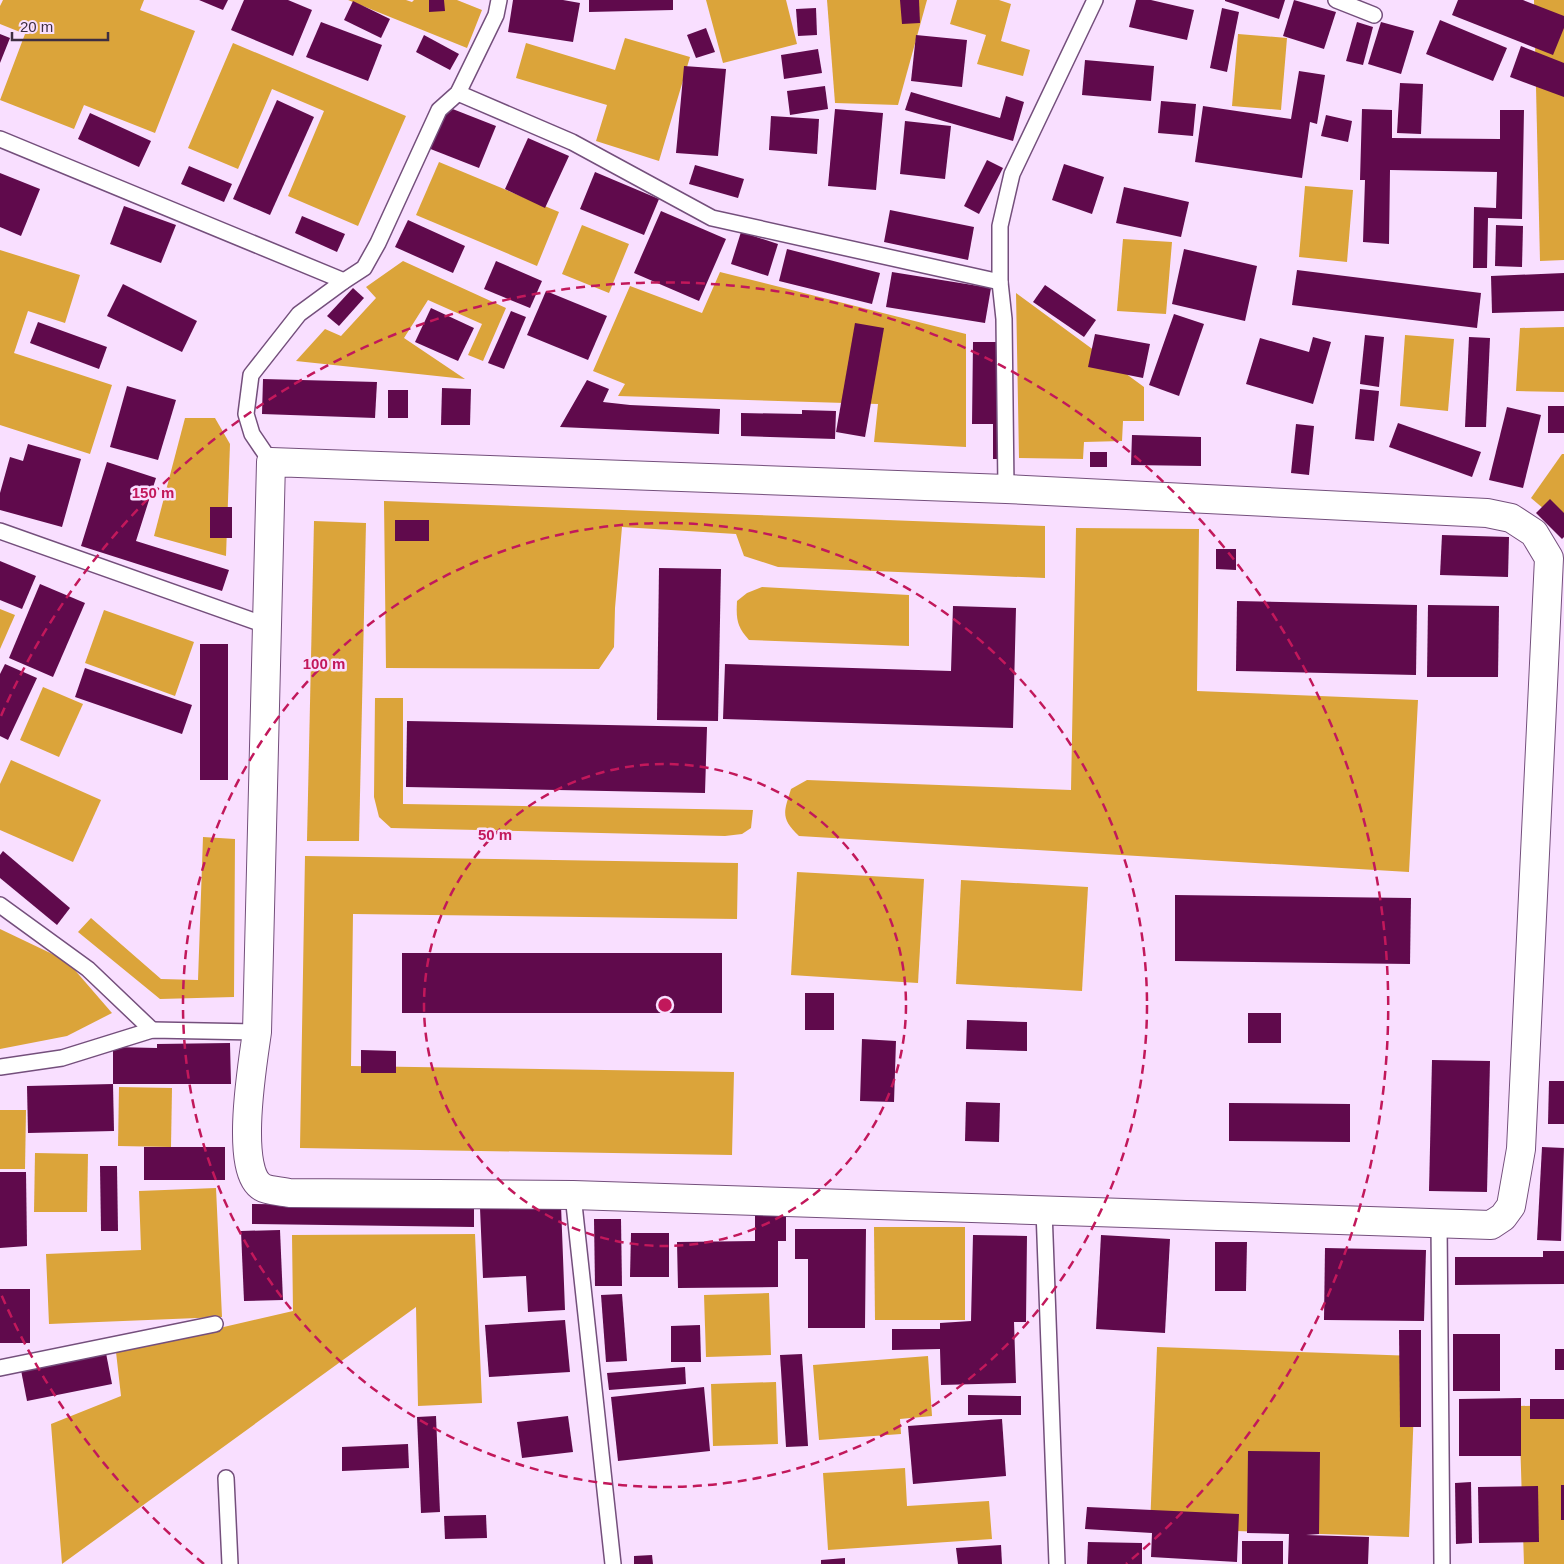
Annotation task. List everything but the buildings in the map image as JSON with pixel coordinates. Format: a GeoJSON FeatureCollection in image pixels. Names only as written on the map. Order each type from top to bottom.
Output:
{"type":"FeatureCollection","features":[{"type":"Feature","properties":{"kind":"street"},"geometry":{"type":"LineString","coordinates":[[271,462],[1006,489],[1487,513],[1511,518],[1534,533],[1549,558],[1555,609],[1522,1149],[1511,1206],[1503,1217],[1491,1225],[573,1195],[289,1193],[262,1187],[252,1176],[247,1144],[248,1103],[257,1032],[271,462]]}},
{"type":"Feature","properties":{"kind":"lane"},"geometry":{"type":"LineString","coordinates":[[271,462],[252,434],[246,414],[251,375],[299,314],[364,268],[378,243],[439,110],[458,92],[496,15],[499,0]]}},
{"type":"Feature","properties":{"kind":"lane"},"geometry":{"type":"LineString","coordinates":[[1006,489],[1004,319],[1000,282],[1000,226],[1012,174],[1095,0]]}},
{"type":"Feature","properties":{"kind":"lane"},"geometry":{"type":"LineString","coordinates":[[1336,0],[1374,15]]}},
{"type":"Feature","properties":{"kind":"lane"},"geometry":{"type":"LineString","coordinates":[[458,92],[572,142],[712,218],[1000,282]]}},
{"type":"Feature","properties":{"kind":"lane"},"geometry":{"type":"LineString","coordinates":[[0,138],[344,281]]}},
{"type":"Feature","properties":{"kind":"lane"},"geometry":{"type":"LineString","coordinates":[[0,532],[268,626]]}},
{"type":"Feature","properties":{"kind":"lane"},"geometry":{"type":"LineString","coordinates":[[0,905],[88,969],[152,1030]]}},
{"type":"Feature","properties":{"kind":"lane"},"geometry":{"type":"LineString","coordinates":[[0,1067],[62,1058],[152,1030],[257,1032]]}},
{"type":"Feature","properties":{"kind":"lane"},"geometry":{"type":"LineString","coordinates":[[573,1195],[613,1564]]}},
{"type":"Feature","properties":{"kind":"lane"},"geometry":{"type":"LineString","coordinates":[[1044,1210],[1057,1564]]}},
{"type":"Feature","properties":{"kind":"lane"},"geometry":{"type":"LineString","coordinates":[[1439,1223],[1442,1564]]}},
{"type":"Feature","properties":{"kind":"lane"},"geometry":{"type":"LineString","coordinates":[[0,1368],[216,1324]]}},
{"type":"Feature","properties":{"kind":"lane"},"geometry":{"type":"LineString","coordinates":[[226,1478],[230,1564]]}},
{"type":"Feature","properties":{"kind":"shaded area"},"geometry":{"type":"Polygon","coordinates":[[[3,0],[144,0],[140,10],[195,31],[155,133],[84,105],[74,129],[0,100],[25,34],[0,24],[0,6],[3,0]]]}},
{"type":"Feature","properties":{"kind":"shaded area"},"geometry":{"type":"Polygon","coordinates":[[[348,0],[406,0],[412,2],[414,0],[457,0],[482,10],[467,48],[348,0]]]}},
{"type":"Feature","properties":{"kind":"shaded area"},"geometry":{"type":"Polygon","coordinates":[[[706,0],[786,0],[797,44],[723,63],[706,0]]]}},
{"type":"Feature","properties":{"kind":"shaded area"},"geometry":{"type":"Polygon","coordinates":[[[827,0],[927,0],[898,105],[835,103],[827,0]]]}},
{"type":"Feature","properties":{"kind":"shaded area"},"geometry":{"type":"Polygon","coordinates":[[[957,0],[999,0],[1011,4],[1001,41],[1030,50],[1023,76],[977,64],[986,35],[950,24],[957,0]]]}},
{"type":"Feature","properties":{"kind":"shaded area"},"geometry":{"type":"Polygon","coordinates":[[[1534,0],[1564,0],[1564,260],[1540,261],[1534,0]]]}},
{"type":"Feature","properties":{"kind":"shaded area"},"geometry":{"type":"Polygon","coordinates":[[[1238,34],[1287,38],[1281,110],[1232,106],[1238,34]]]}},
{"type":"Feature","properties":{"kind":"shaded area"},"geometry":{"type":"Polygon","coordinates":[[[625,38],[690,57],[659,161],[596,141],[607,105],[516,78],[526,43],[615,70],[625,38]]]}},
{"type":"Feature","properties":{"kind":"shaded area"},"geometry":{"type":"Polygon","coordinates":[[[233,43],[406,116],[358,226],[288,196],[324,111],[272,89],[238,169],[188,148],[233,43]]]}},
{"type":"Feature","properties":{"kind":"shaded area"},"geometry":{"type":"Polygon","coordinates":[[[439,162],[559,212],[537,266],[416,215],[439,162]]]}},
{"type":"Feature","properties":{"kind":"shaded area"},"geometry":{"type":"Polygon","coordinates":[[[1305,186],[1353,190],[1347,262],[1299,257],[1305,186]]]}},
{"type":"Feature","properties":{"kind":"shaded area"},"geometry":{"type":"Polygon","coordinates":[[[582,225],[629,244],[609,293],[562,274],[582,225]]]}},
{"type":"Feature","properties":{"kind":"shaded area"},"geometry":{"type":"Polygon","coordinates":[[[1123,239],[1172,242],[1166,314],[1117,311],[1123,239]]]}},
{"type":"Feature","properties":{"kind":"shaded area"},"geometry":{"type":"Polygon","coordinates":[[[0,250],[80,275],[65,323],[28,311],[14,353],[112,385],[90,454],[0,425],[0,250]]]}},
{"type":"Feature","properties":{"kind":"shaded area"},"geometry":{"type":"Polygon","coordinates":[[[403,261],[506,308],[483,361],[468,355],[482,324],[428,300],[404,338],[465,379],[296,361],[325,329],[341,336],[376,298],[366,287],[403,261]]]}},
{"type":"Feature","properties":{"kind":"shaded area"},"geometry":{"type":"Polygon","coordinates":[[[720,272],[966,334],[966,447],[874,442],[878,404],[618,396],[625,384],[593,371],[630,286],[702,313],[720,272]]]}},
{"type":"Feature","properties":{"kind":"shaded area"},"geometry":{"type":"Polygon","coordinates":[[[1016,293],[1144,387],[1144,421],[1123,421],[1122,441],[1084,442],[1083,459],[1019,458],[1016,293]]]}},
{"type":"Feature","properties":{"kind":"shaded area"},"geometry":{"type":"Polygon","coordinates":[[[1564,327],[1564,392],[1516,391],[1520,328],[1564,327]]]}},
{"type":"Feature","properties":{"kind":"shaded area"},"geometry":{"type":"Polygon","coordinates":[[[1405,335],[1454,339],[1448,411],[1400,406],[1405,335]]]}},
{"type":"Feature","properties":{"kind":"shaded area"},"geometry":{"type":"Polygon","coordinates":[[[185,418],[215,418],[230,444],[226,556],[154,536],[185,418]]]}},
{"type":"Feature","properties":{"kind":"shaded area"},"geometry":{"type":"Polygon","coordinates":[[[1562,454],[1564,454],[1564,526],[1531,498],[1562,454]]]}},
{"type":"Feature","properties":{"kind":"shaded area"},"geometry":{"type":"Polygon","coordinates":[[[384,501],[1045,526],[1045,578],[778,567],[744,556],[736,534],[622,527],[615,608],[614,647],[599,669],[386,668],[384,501]]]}},
{"type":"Feature","properties":{"kind":"shaded area"},"geometry":{"type":"Polygon","coordinates":[[[314,521],[366,523],[359,841],[307,841],[314,521]]]}},
{"type":"Feature","properties":{"kind":"shaded area"},"geometry":{"type":"Polygon","coordinates":[[[1076,528],[1199,529],[1197,691],[1418,700],[1409,872],[799,836],[793,830],[786,819],[785,809],[791,789],[807,780],[1071,790],[1076,528]]]}},
{"type":"Feature","properties":{"kind":"shaded area"},"geometry":{"type":"Polygon","coordinates":[[[762,587],[909,595],[909,646],[749,640],[738,622],[737,601],[747,593],[762,587]]]}},
{"type":"Feature","properties":{"kind":"shaded area"},"geometry":{"type":"Polygon","coordinates":[[[0,609],[15,615],[0,649],[0,609]]]}},
{"type":"Feature","properties":{"kind":"shaded area"},"geometry":{"type":"Polygon","coordinates":[[[104,610],[194,642],[175,696],[85,663],[104,610]]]}},
{"type":"Feature","properties":{"kind":"shaded area"},"geometry":{"type":"Polygon","coordinates":[[[43,687],[83,704],[59,757],[20,740],[43,687]]]}},
{"type":"Feature","properties":{"kind":"shaded area"},"geometry":{"type":"Polygon","coordinates":[[[375,698],[403,698],[403,804],[753,810],[751,828],[742,834],[725,836],[391,828],[379,817],[374,797],[375,698]]]}},
{"type":"Feature","properties":{"kind":"shaded area"},"geometry":{"type":"Polygon","coordinates":[[[11,760],[101,800],[73,862],[0,830],[0,784],[11,760]]]}},
{"type":"Feature","properties":{"kind":"shaded area"},"geometry":{"type":"Polygon","coordinates":[[[203,837],[235,839],[234,997],[160,999],[78,932],[91,918],[161,979],[198,980],[203,837]]]}},
{"type":"Feature","properties":{"kind":"shaded area"},"geometry":{"type":"Polygon","coordinates":[[[305,856],[738,863],[737,919],[353,914],[351,1066],[734,1072],[732,1155],[300,1148],[305,856]]]}},
{"type":"Feature","properties":{"kind":"shaded area"},"geometry":{"type":"Polygon","coordinates":[[[797,872],[924,879],[918,983],[791,975],[797,872]]]}},
{"type":"Feature","properties":{"kind":"shaded area"},"geometry":{"type":"Polygon","coordinates":[[[961,880],[1088,887],[1082,991],[956,984],[961,880]]]}},
{"type":"Feature","properties":{"kind":"shaded area"},"geometry":{"type":"Polygon","coordinates":[[[0,929],[67,961],[112,1013],[67,1036],[0,1049],[0,929]]]}},
{"type":"Feature","properties":{"kind":"shaded area"},"geometry":{"type":"Polygon","coordinates":[[[119,1087],[172,1088],[171,1147],[118,1146],[119,1087]]]}},
{"type":"Feature","properties":{"kind":"shaded area"},"geometry":{"type":"Polygon","coordinates":[[[0,1110],[26,1110],[25,1169],[0,1169],[0,1110]]]}},
{"type":"Feature","properties":{"kind":"shaded area"},"geometry":{"type":"Polygon","coordinates":[[[35,1153],[88,1154],[87,1212],[34,1212],[35,1153]]]}},
{"type":"Feature","properties":{"kind":"shaded area"},"geometry":{"type":"Polygon","coordinates":[[[216,1188],[222,1317],[49,1324],[46,1254],[141,1250],[139,1191],[216,1188]]]}},
{"type":"Feature","properties":{"kind":"shaded area"},"geometry":{"type":"Polygon","coordinates":[[[874,1227],[965,1227],[965,1320],[875,1320],[874,1227]]]}},
{"type":"Feature","properties":{"kind":"shaded area"},"geometry":{"type":"Polygon","coordinates":[[[475,1234],[482,1403],[418,1406],[416,1307],[62,1564],[51,1424],[121,1396],[116,1352],[293,1311],[292,1235],[475,1234]]]}},
{"type":"Feature","properties":{"kind":"shaded area"},"geometry":{"type":"Polygon","coordinates":[[[769,1293],[771,1355],[706,1357],[704,1295],[769,1293]]]}},
{"type":"Feature","properties":{"kind":"shaded area"},"geometry":{"type":"Polygon","coordinates":[[[1157,1347],[1416,1356],[1409,1537],[1150,1528],[1157,1347]]]}},
{"type":"Feature","properties":{"kind":"shaded area"},"geometry":{"type":"Polygon","coordinates":[[[928,1356],[932,1416],[900,1419],[901,1434],[819,1440],[813,1365],[928,1356]]]}},
{"type":"Feature","properties":{"kind":"shaded area"},"geometry":{"type":"Polygon","coordinates":[[[776,1382],[778,1444],[713,1446],[711,1384],[776,1382]]]}},
{"type":"Feature","properties":{"kind":"shaded area"},"geometry":{"type":"Polygon","coordinates":[[[1564,1405],[1564,1564],[1524,1564],[1519,1406],[1564,1405]]]}},
{"type":"Feature","properties":{"kind":"shaded area"},"geometry":{"type":"Polygon","coordinates":[[[905,1468],[907,1506],[989,1501],[992,1539],[828,1550],[823,1473],[905,1468]]]}}]}
